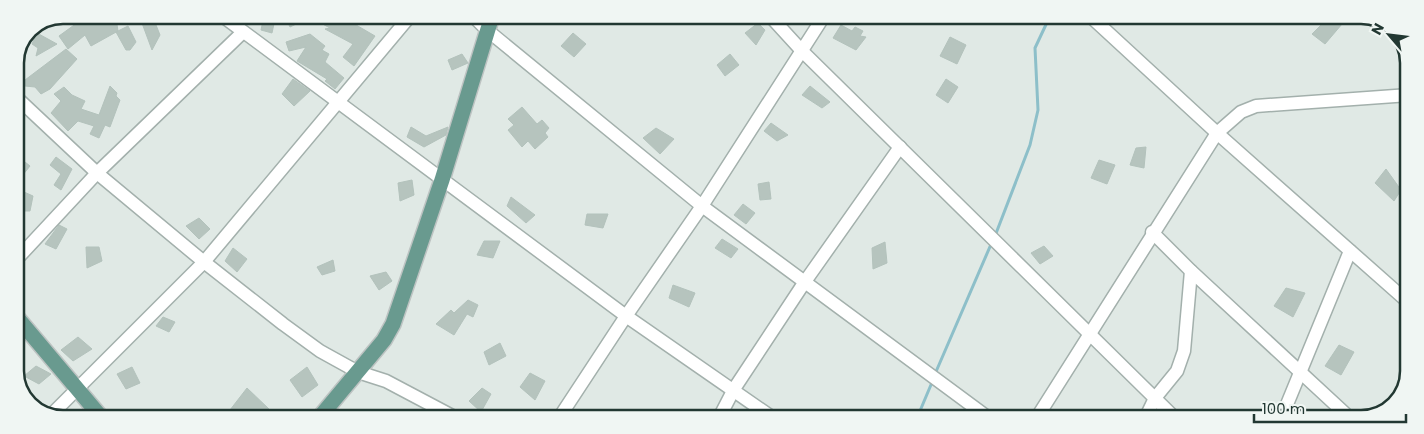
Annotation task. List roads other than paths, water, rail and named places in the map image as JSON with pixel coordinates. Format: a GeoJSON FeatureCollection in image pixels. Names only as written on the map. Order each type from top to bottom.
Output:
{"type":"FeatureCollection","features":[{"type":"Feature","properties":{"kind":"main road"},"geometry":{"type":"LineString","coordinates":[[326,410],[384,340],[394,324],[442,180],[489,24]]}},
{"type":"Feature","properties":{"kind":"main road"},"geometry":{"type":"LineString","coordinates":[[24,326],[95,410]]}},
{"type":"Feature","properties":{"kind":"street"},"geometry":{"type":"LineString","coordinates":[[233,24],[626,316],[762,410]]}},
{"type":"Feature","properties":{"kind":"street"},"geometry":{"type":"LineString","coordinates":[[56,409],[204,262],[404,24]]}},
{"type":"Feature","properties":{"kind":"street"},"geometry":{"type":"LineString","coordinates":[[490,24],[702,206],[979,410]]}},
{"type":"Feature","properties":{"kind":"street"},"geometry":{"type":"LineString","coordinates":[[777,24],[802,51],[1167,410]]}},
{"type":"Feature","properties":{"kind":"street"},"geometry":{"type":"LineString","coordinates":[[564,410],[702,206],[819,24]]}},
{"type":"Feature","properties":{"kind":"street"},"geometry":{"type":"LineString","coordinates":[[1099,24],[1217,133],[1400,295]]}},
{"type":"Feature","properties":{"kind":"street"},"geometry":{"type":"LineString","coordinates":[[24,251],[97,173],[243,32]]}},
{"type":"Feature","properties":{"kind":"street"},"geometry":{"type":"LineString","coordinates":[[1041,410],[1152,232],[1217,133],[1240,112],[1256,106],[1400,96]]}},
{"type":"Feature","properties":{"kind":"street"},"geometry":{"type":"LineString","coordinates":[[24,104],[97,173],[282,324],[320,350],[358,372],[409,392],[442,410]]}},
{"type":"Feature","properties":{"kind":"street"},"geometry":{"type":"LineString","coordinates":[[723,410],[734,389],[804,283],[900,147]]}},
{"type":"Feature","properties":{"kind":"street"},"geometry":{"type":"LineString","coordinates":[[1152,232],[1191,271],[1342,410]]}},
{"type":"Feature","properties":{"kind":"street"},"geometry":{"type":"LineString","coordinates":[[1285,410],[1350,251]]}},
{"type":"Feature","properties":{"kind":"street"},"geometry":{"type":"LineString","coordinates":[[1149,410],[1155,398],[1177,371],[1184,352],[1191,271]]}},
{"type":"Feature","properties":{"kind":"waterway"},"geometry":{"type":"LineString","coordinates":[[995,236],[1030,145],[1038,110],[1035,48],[1046,24]]}},
{"type":"Feature","properties":{"kind":"waterway"},"geometry":{"type":"LineString","coordinates":[[935,374],[992,242]]}},
{"type":"Feature","properties":{"kind":"waterway"},"geometry":{"type":"LineString","coordinates":[[920,410],[933,380]]}}]}
